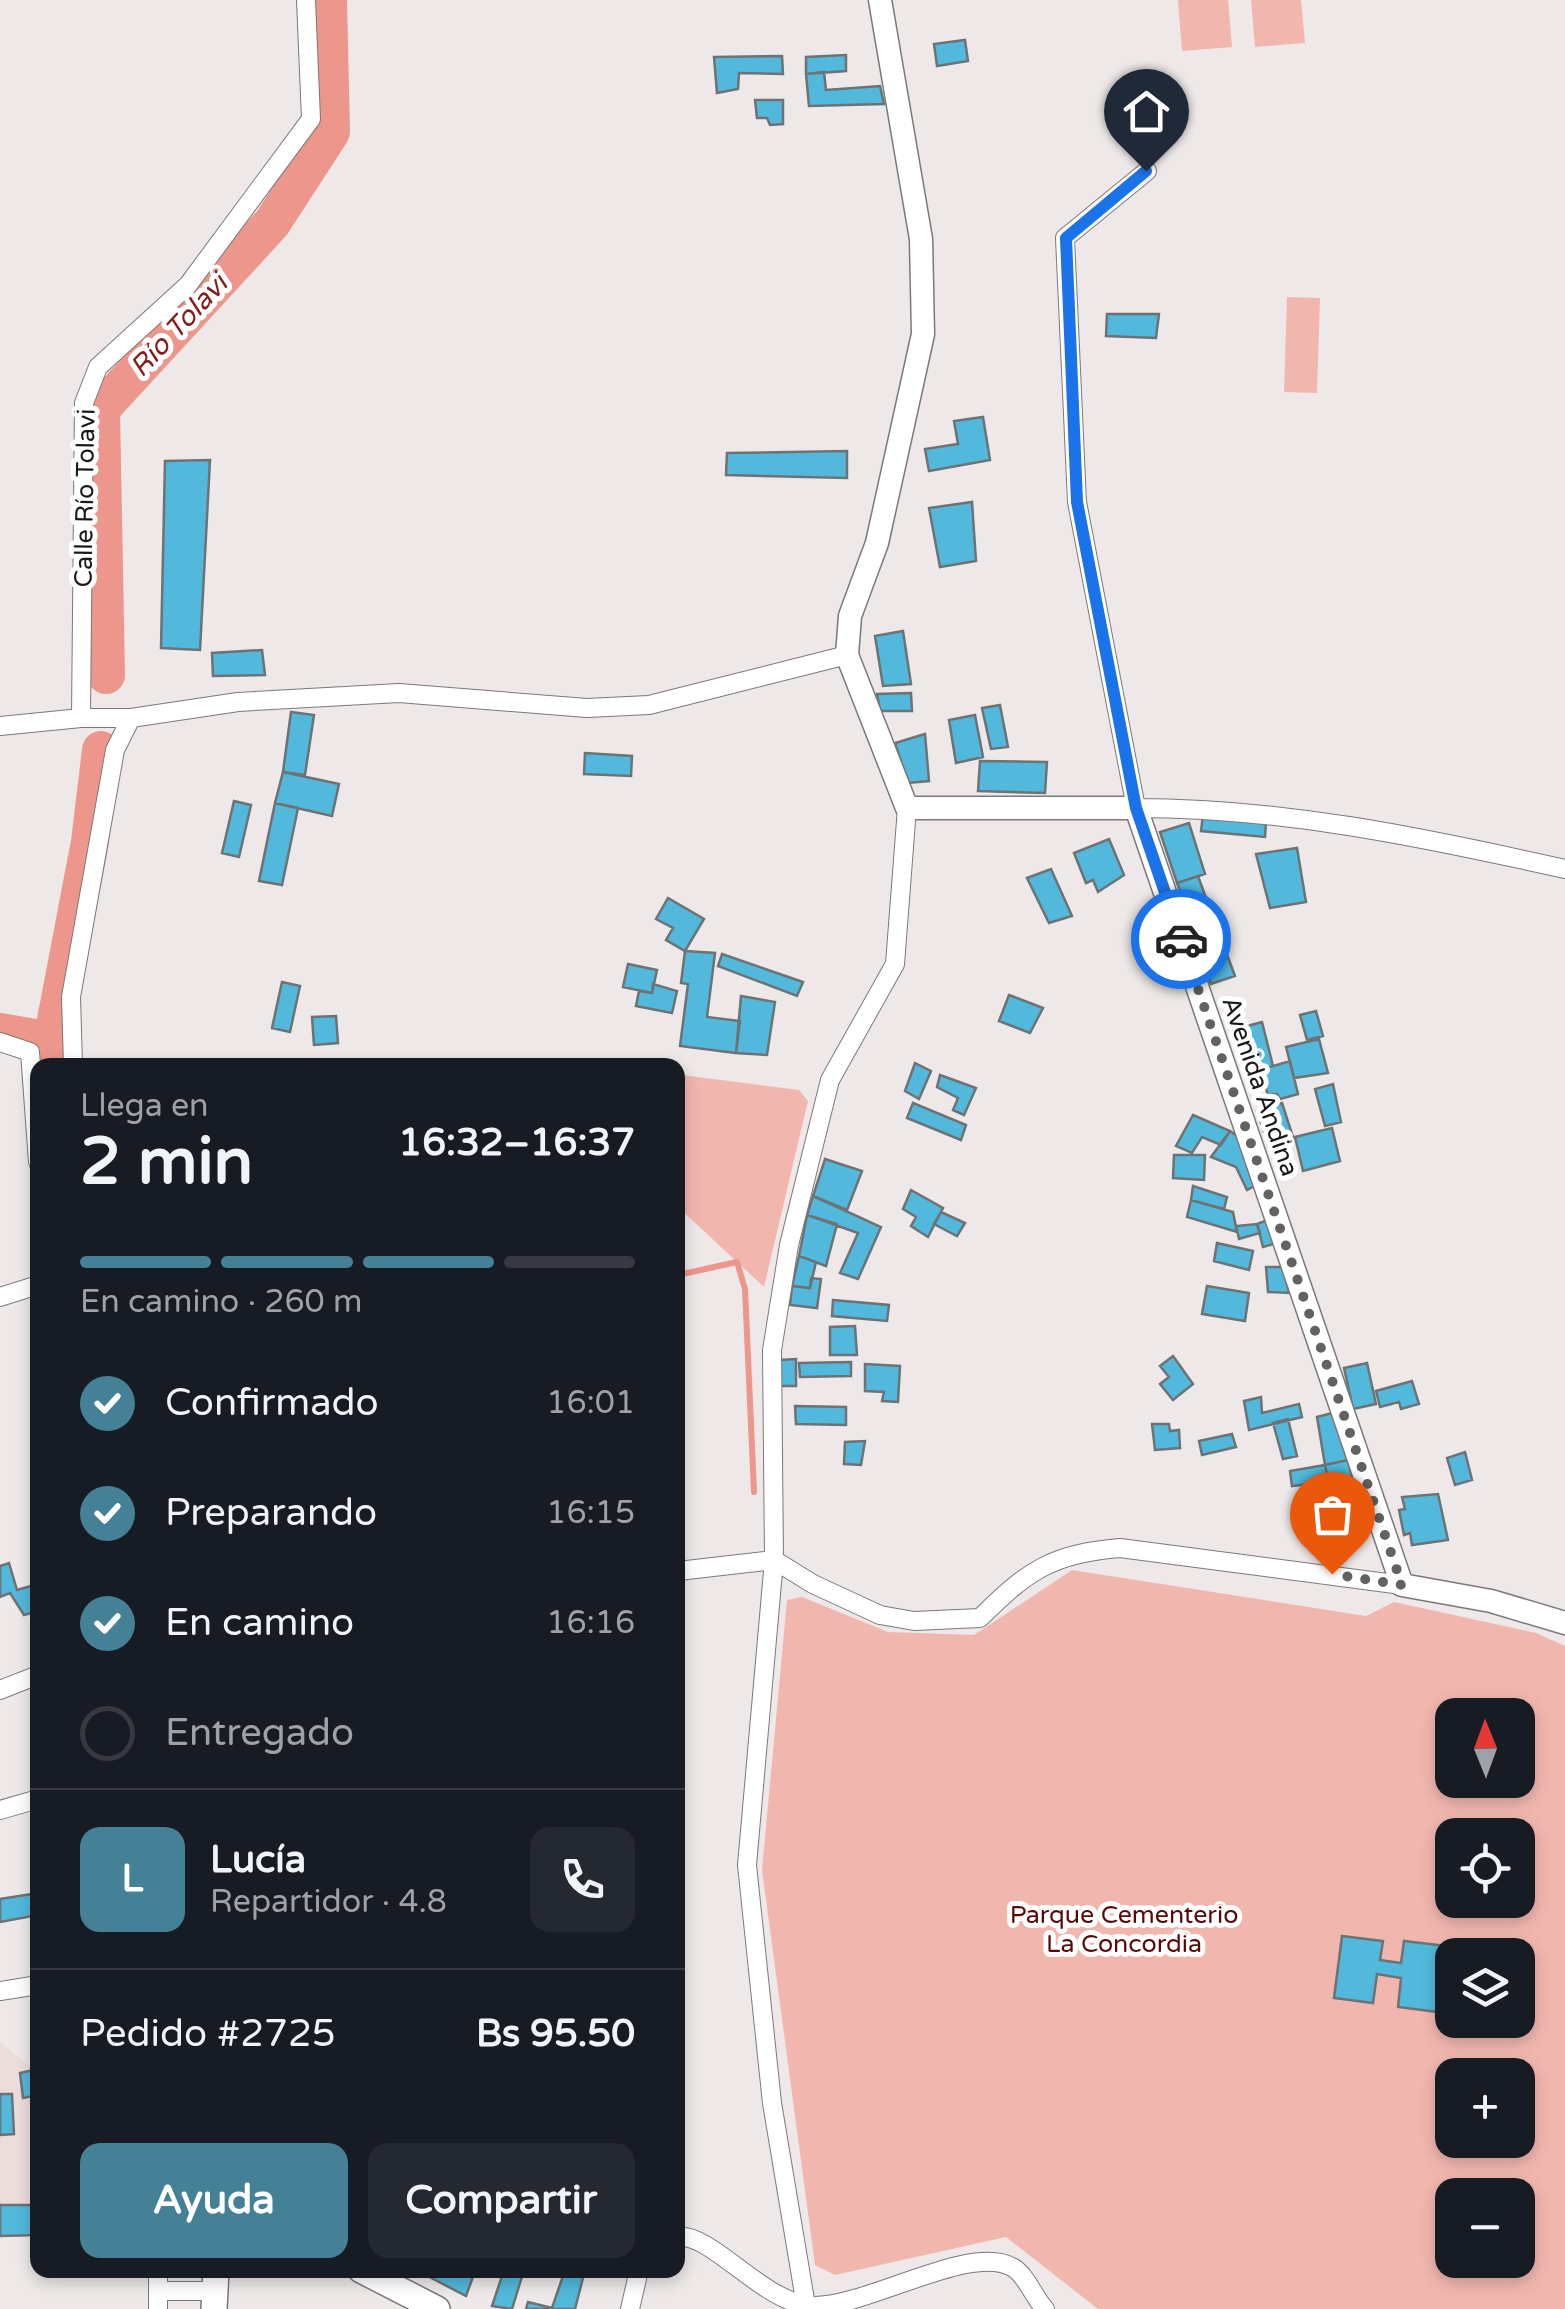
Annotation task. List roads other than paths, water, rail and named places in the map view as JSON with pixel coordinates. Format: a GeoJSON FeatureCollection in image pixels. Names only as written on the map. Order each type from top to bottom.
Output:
{"type":"FeatureCollection","features":[{"type":"Feature","properties":{"kind":"main road"},"geometry":{"type":"LineString","coordinates":[[377,2278],[437,2309]]}},
{"type":"Feature","properties":{"kind":"street","name":"Calle Río Tolavi"},"geometry":{"type":"LineString","coordinates":[[81,718],[84,403],[98,367],[188,285],[310,119],[306,0]]}},
{"type":"Feature","properties":{"kind":"street"},"geometry":{"type":"LineString","coordinates":[[806,2306],[772,2102],[747,1866],[774,1560],[772,1350],[790,1244],[830,1080],[896,964],[907,808],[847,655],[850,616],[877,544],[923,334],[921,239],[880,0]]}},
{"type":"Feature","properties":{"kind":"street","name":"Avenida Andina"},"geometry":{"type":"LineString","coordinates":[[1146,171],[1066,238],[1077,502],[1136,808],[1402,1585]]}},
{"type":"Feature","properties":{"kind":"street"},"geometry":{"type":"LineString","coordinates":[[0,726],[81,718],[131,718],[238,702],[399,693],[587,708],[649,705],[847,655]]}},
{"type":"Feature","properties":{"kind":"street"},"geometry":{"type":"LineString","coordinates":[[72,1058],[72,997],[115,750],[131,718]]}},
{"type":"Feature","properties":{"kind":"street"},"geometry":{"type":"LineString","coordinates":[[907,808],[1210,808],[1339,822],[1565,869]]}},
{"type":"Feature","properties":{"kind":"street"},"geometry":{"type":"LineString","coordinates":[[0,1042],[30,1052],[30,1058]]}},
{"type":"Feature","properties":{"kind":"street"},"geometry":{"type":"LineString","coordinates":[[0,1297],[30,1288]]}},
{"type":"Feature","properties":{"kind":"street"},"geometry":{"type":"LineString","coordinates":[[685,1570],[774,1560],[813,1584],[880,1615],[914,1622],[980,1618],[1013,1586],[1048,1561],[1079,1551],[1120,1548],[1402,1585],[1492,1602],[1565,1623]]}},
{"type":"Feature","properties":{"kind":"street"},"geometry":{"type":"LineString","coordinates":[[0,1690],[30,1678]]}},
{"type":"Feature","properties":{"kind":"street"},"geometry":{"type":"LineString","coordinates":[[0,1810],[30,1801]]}},
{"type":"Feature","properties":{"kind":"street"},"geometry":{"type":"LineString","coordinates":[[0,1991],[30,1986]]}},
{"type":"Feature","properties":{"kind":"street"},"geometry":{"type":"LineString","coordinates":[[685,2239],[706,2243],[741,2274],[806,2306],[842,2305],[936,2272],[990,2260],[1015,2267],[1045,2309]]}},
{"type":"Feature","properties":{"kind":"street"},"geometry":{"type":"LineString","coordinates":[[630,2309],[637,2278]]}},
{"type":"Feature","properties":{"kind":"street"},"geometry":{"type":"LineString","coordinates":[[158,2300],[215,2290]]}},
{"type":"Feature","properties":{"kind":"waterway","name":"Río Tolavi"},"geometry":{"type":"LineString","coordinates":[[106,675],[101,409],[272,223],[331,132],[328,0]]}},
{"type":"Feature","properties":{"kind":"waterway","name":"Río Tolavi"},"geometry":{"type":"LineString","coordinates":[[53,1058],[52,1041],[90,842],[101,750]]}},
{"type":"Feature","properties":{"kind":"waterway"},"geometry":{"type":"LineString","coordinates":[[0,1032],[52,1041]]}},
{"type":"Feature","properties":{"kind":"waterway"},"geometry":{"type":"LineString","coordinates":[[685,1273],[737,1262],[745,1289],[754,1492]]}},
{"type":"Feature","properties":{"kind":"park label","name":"Parque Cementerio La Concordia"},"geometry":{"type":"Point","coordinates":[1124,1928]}}]}
